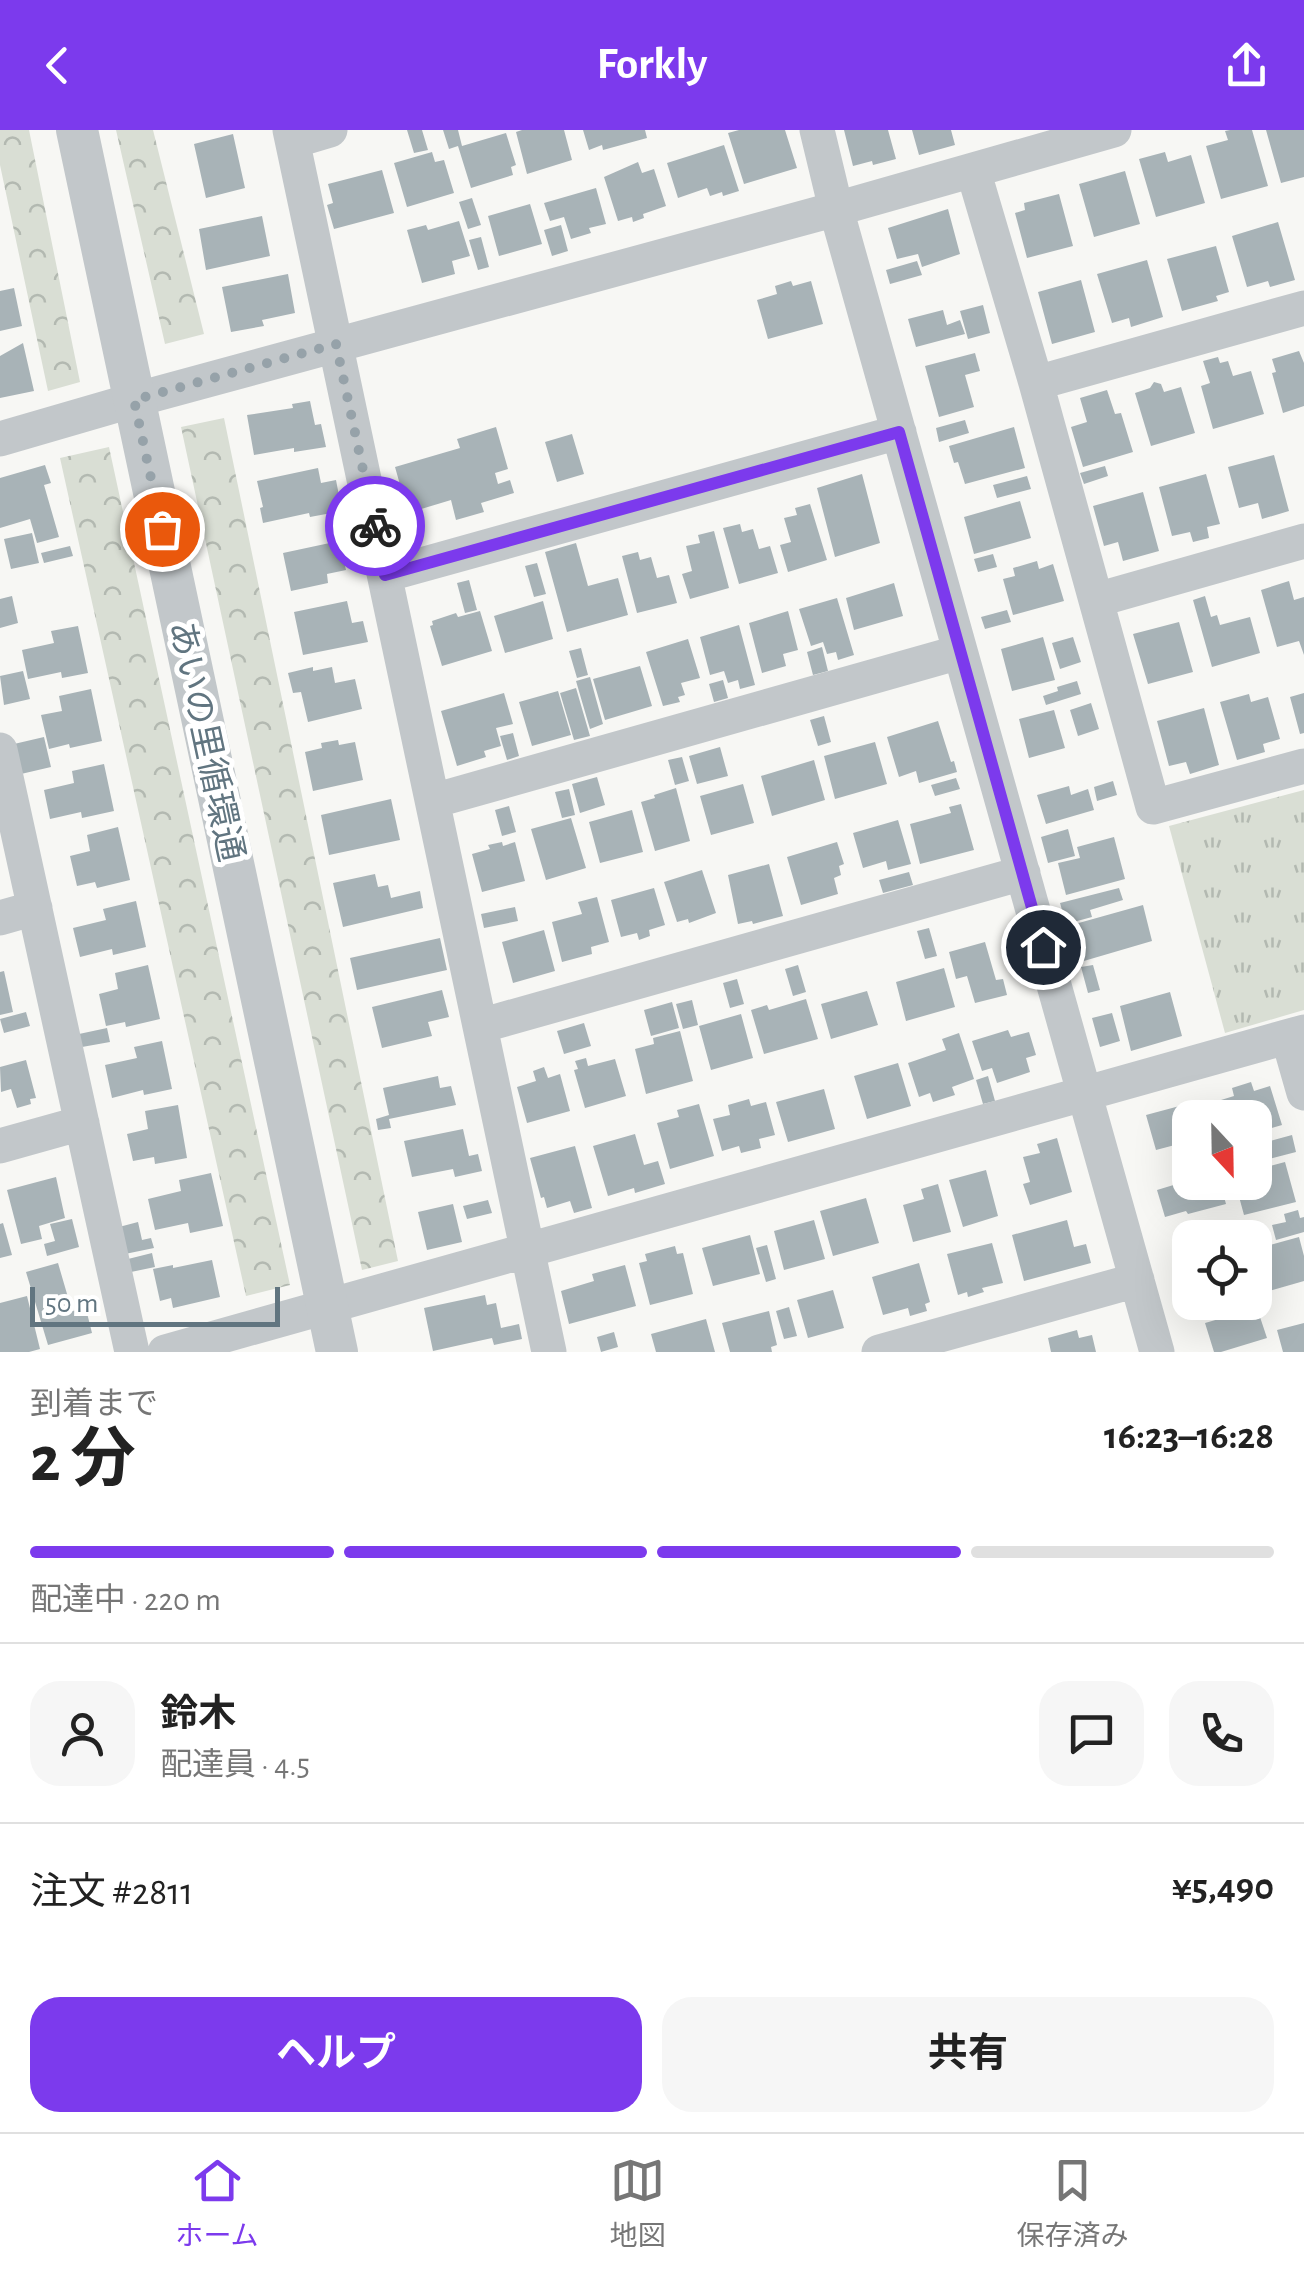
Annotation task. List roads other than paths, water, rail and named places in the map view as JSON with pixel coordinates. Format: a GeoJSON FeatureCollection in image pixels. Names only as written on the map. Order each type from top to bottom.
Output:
{"type":"FeatureCollection","features":[{"type":"Feature","properties":{"kind":"street","name":"あいの里循環通"},"geometry":{"type":"LineString","coordinates":[[77,130],[337,1352]]}},
{"type":"Feature","properties":{"kind":"street"},"geometry":{"type":"LineString","coordinates":[[330,130],[292,135],[549,1352]]}},
{"type":"Feature","properties":{"kind":"street"},"geometry":{"type":"LineString","coordinates":[[817,130],[1157,1352]]}},
{"type":"Feature","properties":{"kind":"street"},"geometry":{"type":"LineString","coordinates":[[0,439],[1114,130]]}},
{"type":"Feature","properties":{"kind":"street"},"geometry":{"type":"LineString","coordinates":[[973,170],[1153,807],[1304,766]]}},
{"type":"Feature","properties":{"kind":"street"},"geometry":{"type":"LineString","coordinates":[[1036,383],[1304,308]]}},
{"type":"Feature","properties":{"kind":"street"},"geometry":{"type":"LineString","coordinates":[[385,575],[899,432]]}},
{"type":"Feature","properties":{"kind":"street"},"geometry":{"type":"LineString","coordinates":[[1096,600],[1304,541]]}},
{"type":"Feature","properties":{"kind":"street"},"geometry":{"type":"LineString","coordinates":[[433,801],[960,652]]}},
{"type":"Feature","properties":{"kind":"street"},"geometry":{"type":"LineString","coordinates":[[0,750],[132,1352]]}},
{"type":"Feature","properties":{"kind":"street"},"geometry":{"type":"LineString","coordinates":[[480,1026],[1023,874]]}},
{"type":"Feature","properties":{"kind":"street"},"geometry":{"type":"LineString","coordinates":[[0,918],[35,908]]}},
{"type":"Feature","properties":{"kind":"street"},"geometry":{"type":"LineString","coordinates":[[164,1352],[1296,1035],[1304,1094]]}},
{"type":"Feature","properties":{"kind":"street"},"geometry":{"type":"LineString","coordinates":[[0,1146],[82,1123]]}},
{"type":"Feature","properties":{"kind":"street"},"geometry":{"type":"LineString","coordinates":[[879,1352],[1136,1280]]}}]}
